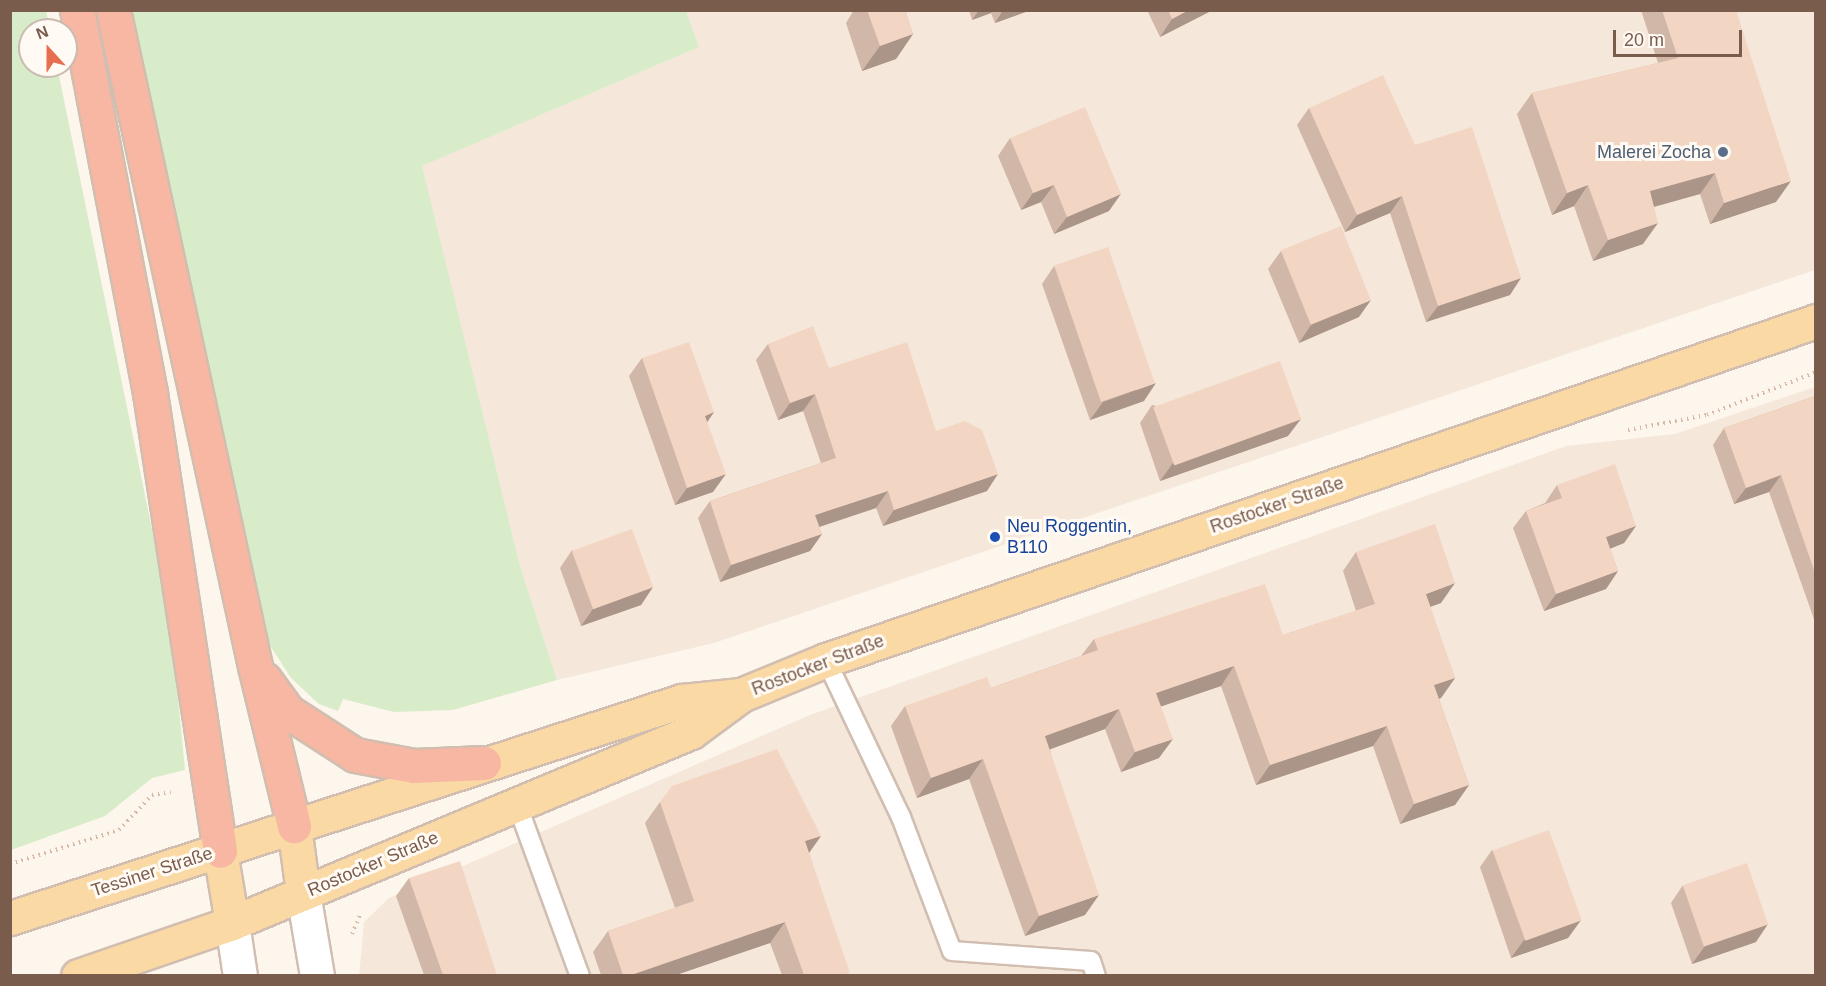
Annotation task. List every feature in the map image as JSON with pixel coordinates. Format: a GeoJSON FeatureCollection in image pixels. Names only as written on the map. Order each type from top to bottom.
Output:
{"type":"FeatureCollection","features":[{"type":"Feature","properties":{"kind":"highway"},"geometry":{"type":"LineString","coordinates":[[77,10],[150,393],[220,851]]}},
{"type":"Feature","properties":{"kind":"highway"},"geometry":{"type":"LineString","coordinates":[[113,10],[255,666],[294,826]]}},
{"type":"Feature","properties":{"kind":"highway"},"geometry":{"type":"LineString","coordinates":[[255,666],[287,711],[355,755],[414,766],[484,763]]}},
{"type":"Feature","properties":{"kind":"main road","name":"Rostocker Straße"},"geometry":{"type":"LineString","coordinates":[[232,923],[691,732],[741,695],[826,660],[1815,321]]}},
{"type":"Feature","properties":{"kind":"main road","name":"Rostocker Straße"},"geometry":{"type":"LineString","coordinates":[[294,826],[682,701],[741,695]]}},
{"type":"Feature","properties":{"kind":"main road","name":"Tessiner Straße"},"geometry":{"type":"LineString","coordinates":[[10,918],[294,826]]}},
{"type":"Feature","properties":{"kind":"main road"},"geometry":{"type":"LineString","coordinates":[[294,826],[303,893]]}},
{"type":"Feature","properties":{"kind":"main road"},"geometry":{"type":"LineString","coordinates":[[78,975],[232,923],[220,851]]}},
{"type":"Feature","properties":{"kind":"street"},"geometry":{"type":"LineString","coordinates":[[303,893],[317,975]]}},
{"type":"Feature","properties":{"kind":"street"},"geometry":{"type":"LineString","coordinates":[[232,923],[240,975]]}},
{"type":"Feature","properties":{"kind":"lane"},"geometry":{"type":"LineString","coordinates":[[826,660],[901,817],[952,951],[1091,961],[1096,975]]}},
{"type":"Feature","properties":{"kind":"lane"},"geometry":{"type":"LineString","coordinates":[[517,804],[580,975]]}},
{"type":"Feature","properties":{"kind":"path"},"geometry":{"type":"LineString","coordinates":[[10,864],[119,830],[152,795]]}},
{"type":"Feature","properties":{"kind":"path"},"geometry":{"type":"LineString","coordinates":[[350,943],[363,909]]}},
{"type":"Feature","properties":{"kind":"shaded area"},"geometry":{"type":"Polygon","coordinates":[[[686,11],[1815,11],[1815,270],[714,643],[557,680],[520,566],[421,166],[699,47],[686,11]]]}},
{"type":"Feature","properties":{"kind":"shaded area"},"geometry":{"type":"Polygon","coordinates":[[[1815,387],[1815,975],[359,976],[364,922],[389,898],[810,715],[1566,446],[1675,434],[1815,387]]]}},
{"type":"Feature","properties":{"kind":"green space"},"geometry":{"type":"Polygon","coordinates":[[[46,10],[48,18],[18,18],[18,78],[59,78],[170,617],[185,770],[152,778],[105,816],[11,850],[10,11],[46,10]]]}},
{"type":"Feature","properties":{"kind":"green space"},"geometry":{"type":"Polygon","coordinates":[[[129,11],[686,11],[699,47],[422,166],[520,566],[557,680],[453,710],[394,712],[343,699],[338,711],[319,704],[291,678],[260,630],[129,11]]]}},
{"type":"Feature","properties":{"kind":"building"},"geometry":{"type":"Polygon","coordinates":[[[867,10],[905,10],[913,34],[880,46],[867,10]]]}},
{"type":"Feature","properties":{"kind":"building"},"geometry":{"type":"Polygon","coordinates":[[[1168,10],[1189,10],[1172,19],[1168,10]]]}},
{"type":"Feature","properties":{"kind":"building"},"geometry":{"type":"Polygon","coordinates":[[[1662,10],[1736,10],[1791,181],[1724,203],[1715,173],[1650,191],[1658,223],[1608,240],[1588,185],[1567,193],[1532,93],[1678,58],[1662,10]]]}},
{"type":"Feature","properties":{"kind":"building"},"geometry":{"type":"Polygon","coordinates":[[[1383,75],[1415,145],[1472,127],[1521,278],[1438,306],[1402,196],[1357,215],[1309,108],[1383,75]]]}},
{"type":"Feature","properties":{"kind":"building"},"geometry":{"type":"Polygon","coordinates":[[[1085,107],[1121,194],[1067,217],[1054,185],[1033,193],[1010,138],[1085,107]]]}},
{"type":"Feature","properties":{"kind":"building"},"geometry":{"type":"Polygon","coordinates":[[[1341,226],[1371,300],[1311,325],[1281,250],[1341,226]]]}},
{"type":"Feature","properties":{"kind":"building"},"geometry":{"type":"Polygon","coordinates":[[[1108,247],[1155,383],[1101,402],[1054,266],[1108,247]]]}},
{"type":"Feature","properties":{"kind":"building"},"geometry":{"type":"Polygon","coordinates":[[[813,326],[829,368],[907,342],[936,431],[965,421],[982,430],[998,474],[894,510],[888,491],[815,515],[822,534],[731,565],[710,501],[836,458],[815,394],[790,403],[768,344],[813,326]]]}},
{"type":"Feature","properties":{"kind":"building"},"geometry":{"type":"Polygon","coordinates":[[[689,342],[714,412],[705,416],[726,474],[687,488],[642,358],[689,342]]]}},
{"type":"Feature","properties":{"kind":"building"},"geometry":{"type":"Polygon","coordinates":[[[1280,361],[1301,419],[1174,465],[1153,407],[1280,361]]]}},
{"type":"Feature","properties":{"kind":"building"},"geometry":{"type":"Polygon","coordinates":[[[1815,396],[1815,573],[1781,475],[1746,488],[1724,428],[1815,396]]]}},
{"type":"Feature","properties":{"kind":"building"},"geometry":{"type":"Polygon","coordinates":[[[1615,464],[1636,526],[1606,537],[1618,571],[1556,594],[1526,511],[1562,498],[1557,485],[1615,464]]]}},
{"type":"Feature","properties":{"kind":"building"},"geometry":{"type":"Polygon","coordinates":[[[1435,524],[1455,583],[1426,594],[1455,678],[1434,685],[1469,785],[1414,804],[1387,726],[1270,765],[1234,666],[1156,693],[1173,739],[1135,752],[1119,709],[1045,736],[1099,895],[1039,916],[983,759],[931,778],[905,706],[987,677],[991,688],[1098,650],[1094,639],[1265,584],[1283,635],[1375,604],[1356,552],[1435,524]]]}},
{"type":"Feature","properties":{"kind":"building"},"geometry":{"type":"Polygon","coordinates":[[[632,529],[653,587],[593,609],[572,551],[632,529]]]}},
{"type":"Feature","properties":{"kind":"building"},"geometry":{"type":"Polygon","coordinates":[[[777,749],[821,836],[805,841],[850,973],[804,975],[785,922],[631,975],[623,975],[608,931],[694,901],[660,802],[672,786],[777,749]]]}},
{"type":"Feature","properties":{"kind":"building"},"geometry":{"type":"Polygon","coordinates":[[[1549,830],[1582,920],[1525,941],[1493,851],[1549,830]]]}},
{"type":"Feature","properties":{"kind":"building"},"geometry":{"type":"Polygon","coordinates":[[[460,861],[497,975],[443,975],[409,878],[460,861]]]}},
{"type":"Feature","properties":{"kind":"building"},"geometry":{"type":"Polygon","coordinates":[[[1747,863],[1768,924],[1704,947],[1683,885],[1747,863]]]}},
{"type":"Feature","properties":{"kind":"place","name":"Malerei Zocha"},"geometry":{"type":"Point","coordinates":[1723,152]}},
{"type":"Feature","properties":{"kind":"place","name":"Neu Roggentin, B110"},"geometry":{"type":"Point","coordinates":[995,537]}}]}
